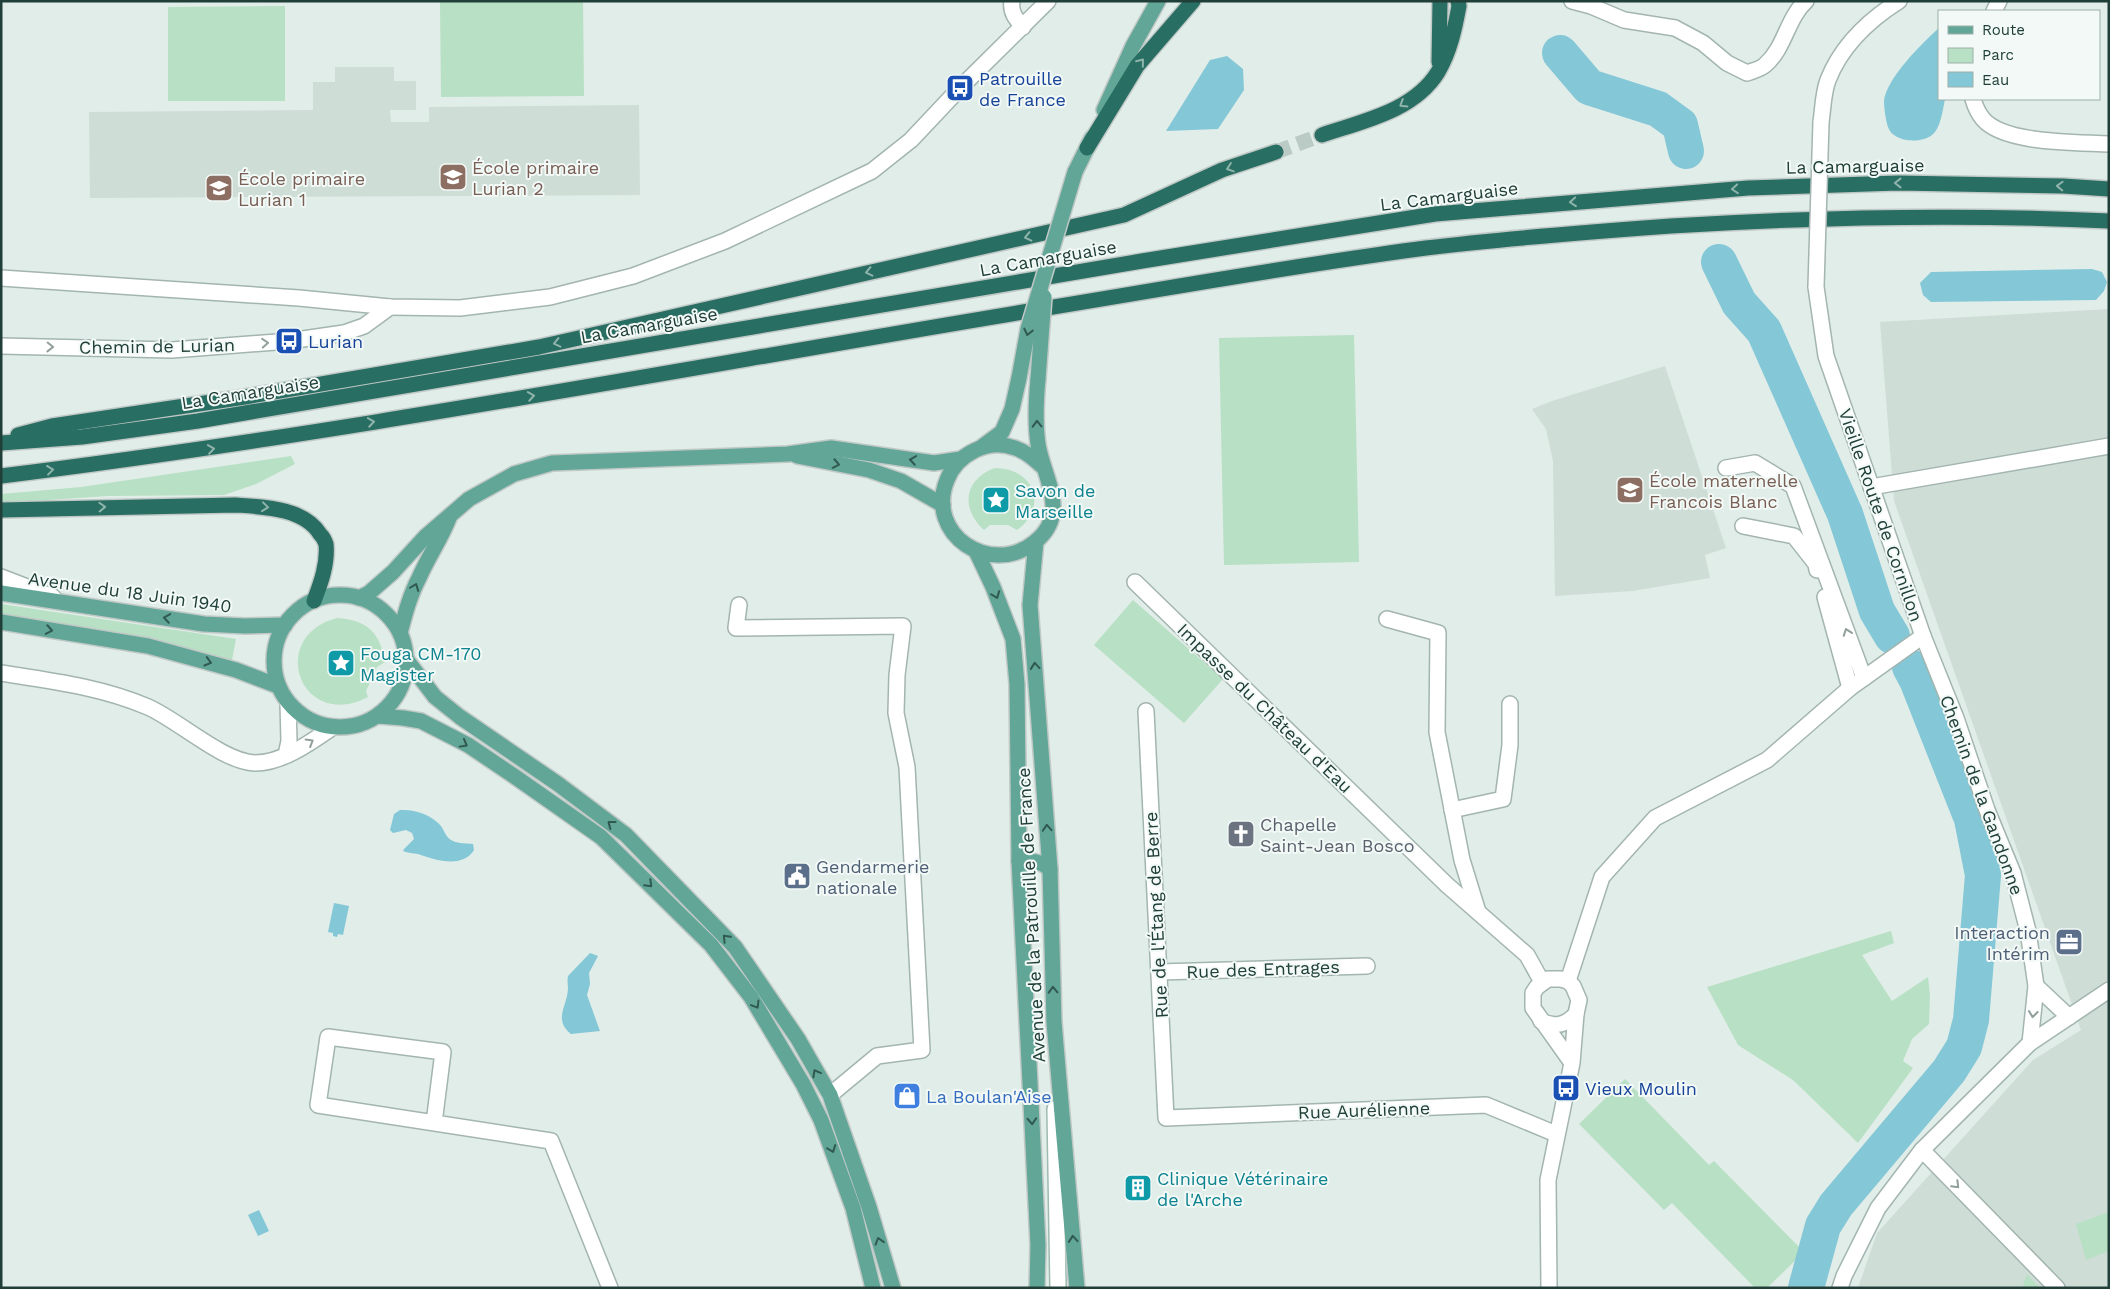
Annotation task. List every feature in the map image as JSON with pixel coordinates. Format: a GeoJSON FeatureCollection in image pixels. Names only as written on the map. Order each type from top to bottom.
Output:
{"type":"FeatureCollection","features":[{"type":"Feature","properties":{"kind":"highway"},"geometry":{"type":"LineString","coordinates":[[1087,148],[1138,66],[1193,1]]}},
{"type":"Feature","properties":{"kind":"highway"},"geometry":{"type":"LineString","coordinates":[[1438,71],[1440,1]]}},
{"type":"Feature","properties":{"kind":"highway"},"geometry":{"type":"LineString","coordinates":[[1322,135],[1392,111],[1405,104],[1424,88],[1438,71],[1453,38],[1459,6],[1458,1]]}},
{"type":"Feature","properties":{"kind":"highway"},"geometry":{"type":"LineString","coordinates":[[1,439],[52,426],[255,396],[539,347],[1124,215],[1222,170],[1276,152]]}},
{"type":"Feature","properties":{"kind":"highway","name":"La Camarguaise"},"geometry":{"type":"LineString","coordinates":[[1,443],[82,437],[198,420],[1122,264],[1436,214],[1748,188],[1898,183],[2063,186],[2109,189]]}},
{"type":"Feature","properties":{"kind":"highway"},"geometry":{"type":"LineString","coordinates":[[1,476],[226,446],[970,321],[1324,263],[1429,248],[1599,231],[1751,221],[1903,216],[2109,221]]}},
{"type":"Feature","properties":{"kind":"highway"},"geometry":{"type":"LineString","coordinates":[[1,510],[208,505],[270,508],[302,517],[316,527],[326,542],[325,566],[314,600]]}},
{"type":"Feature","properties":{"kind":"main road"},"geometry":{"type":"LineString","coordinates":[[1046,268],[1038,379],[1038,442],[1043,467],[1054,497],[1052,513],[1046,528],[1036,540],[1023,550],[1008,555],[991,555],[976,551],[963,543],[953,532],[946,519],[942,505],[944,488],[950,472],[961,459],[1002,432],[1012,409],[1028,329],[1046,268],[1075,172],[1133,46],[1158,1]]}},
{"type":"Feature","properties":{"kind":"main road"},"geometry":{"type":"LineString","coordinates":[[980,448],[997,445],[1015,447],[1030,455],[1043,467]]}},
{"type":"Feature","properties":{"kind":"main road"},"geometry":{"type":"LineString","coordinates":[[359,598],[369,593],[393,572],[425,537],[469,499],[514,474],[552,463],[788,454],[831,448],[934,463],[961,459]]}},
{"type":"Feature","properties":{"kind":"main road"},"geometry":{"type":"LineString","coordinates":[[788,454],[869,470],[901,481],[942,505]]}},
{"type":"Feature","properties":{"kind":"main road"},"geometry":{"type":"LineString","coordinates":[[400,634],[406,610],[418,579],[439,542],[450,516]]}},
{"type":"Feature","properties":{"kind":"main road","name":"Avenue de la Patrouille de France"},"geometry":{"type":"LineString","coordinates":[[1036,540],[1030,605],[1050,869],[1054,1022],[1077,1288]]}},
{"type":"Feature","properties":{"kind":"main road"},"geometry":{"type":"LineString","coordinates":[[976,551],[993,587],[1013,639],[1017,684],[1019,861],[1038,1245],[1037,1288]]}},
{"type":"Feature","properties":{"kind":"main road","name":"Avenue du 18 Juin 1940"},"geometry":{"type":"LineString","coordinates":[[1,593],[64,601],[204,624],[285,625]]}},
{"type":"Feature","properties":{"kind":"main road"},"geometry":{"type":"LineString","coordinates":[[344,595],[359,598],[376,606],[390,618],[400,634],[406,659],[403,681],[394,700],[378,716],[356,726],[333,727],[316,723],[301,715],[288,703],[278,686],[274,665],[276,644],[285,625],[298,611],[314,600],[344,595]]}},
{"type":"Feature","properties":{"kind":"main road"},"geometry":{"type":"LineString","coordinates":[[1,622],[148,646],[236,670],[278,686]]}},
{"type":"Feature","properties":{"kind":"main road"},"geometry":{"type":"LineString","coordinates":[[406,659],[435,697],[460,717],[558,784],[626,835],[735,947],[798,1039],[830,1095],[869,1207],[893,1288]]}},
{"type":"Feature","properties":{"kind":"main road"},"geometry":{"type":"LineString","coordinates":[[378,716],[421,722],[468,745],[514,776],[602,837],[711,945],[751,997],[803,1084],[821,1120],[854,1208],[873,1288]]}},
{"type":"Feature","properties":{"kind":"main road"},"geometry":{"type":"LineString","coordinates":[[1019,861],[1041,862],[1050,869]]}},
{"type":"Feature","properties":{"kind":"street"},"geometry":{"type":"LineString","coordinates":[[1012,1],[1011,7],[1014,18],[1023,27]]}},
{"type":"Feature","properties":{"kind":"street"},"geometry":{"type":"LineString","coordinates":[[1,278],[292,297],[390,307],[460,308],[550,296],[633,276],[725,241],[872,171],[911,140],[960,88],[1048,1]]}},
{"type":"Feature","properties":{"kind":"street"},"geometry":{"type":"LineString","coordinates":[[1572,1],[1592,6],[1624,20],[1675,28],[1703,43],[1727,63],[1747,73],[1764,67],[1781,46],[1799,8],[1806,1]]}},
{"type":"Feature","properties":{"kind":"street","name":"Vieille Route de Cornillon"},"geometry":{"type":"LineString","coordinates":[[1568,981],[1602,877],[1655,818],[1767,760],[1850,688],[1923,636],[1826,356],[1816,288],[1821,122],[1828,81],[1847,46],[1877,14],[1899,1]]}},
{"type":"Feature","properties":{"kind":"street"},"geometry":{"type":"LineString","coordinates":[[1974,100],[1984,121],[2002,133],[2026,138],[2109,144]]}},
{"type":"Feature","properties":{"kind":"street","name":"Chemin de Lurian"},"geometry":{"type":"LineString","coordinates":[[1,346],[172,350],[312,338],[344,333],[364,326],[390,307]]}},
{"type":"Feature","properties":{"kind":"street"},"geometry":{"type":"LineString","coordinates":[[1871,486],[2109,446]]}},
{"type":"Feature","properties":{"kind":"street"},"geometry":{"type":"LineString","coordinates":[[1726,468],[1755,463],[1793,486],[1864,678]]}},
{"type":"Feature","properties":{"kind":"street"},"geometry":{"type":"LineString","coordinates":[[1743,526],[1794,536],[1816,564],[1850,688]]}},
{"type":"Feature","properties":{"kind":"street"},"geometry":{"type":"LineString","coordinates":[[1,577],[64,601]]}},
{"type":"Feature","properties":{"kind":"street","name":"Impasse du Château d'Eau"},"geometry":{"type":"LineString","coordinates":[[1135,582],[1447,885],[1527,955],[1542,982]]}},
{"type":"Feature","properties":{"kind":"street"},"geometry":{"type":"LineString","coordinates":[[739,605],[736,628],[903,626],[897,675],[896,713],[907,766],[922,1050],[877,1056],[830,1095]]}},
{"type":"Feature","properties":{"kind":"street"},"geometry":{"type":"LineString","coordinates":[[1387,619],[1438,633],[1437,732],[1462,860],[1478,912]]}},
{"type":"Feature","properties":{"kind":"street","name":"Chemin de la Gandonne"},"geometry":{"type":"LineString","coordinates":[[1923,636],[1956,718],[1987,810],[2012,873],[2028,931],[2036,986],[2030,1043]]}},
{"type":"Feature","properties":{"kind":"street"},"geometry":{"type":"LineString","coordinates":[[1,673],[70,683],[112,693],[151,708],[201,739],[231,755],[253,763],[271,762],[297,750],[333,727]]}},
{"type":"Feature","properties":{"kind":"street"},"geometry":{"type":"LineString","coordinates":[[286,755],[289,741],[288,703]]}},
{"type":"Feature","properties":{"kind":"street"},"geometry":{"type":"LineString","coordinates":[[1452,810],[1503,799],[1510,745],[1510,704]]}},
{"type":"Feature","properties":{"kind":"street","name":"Rue de l'Étang de Berre"},"geometry":{"type":"LineString","coordinates":[[1146,711],[1166,1118]]}},
{"type":"Feature","properties":{"kind":"street","name":"Rue des Entrages"},"geometry":{"type":"LineString","coordinates":[[1159,972],[1367,966]]}},
{"type":"Feature","properties":{"kind":"street"},"geometry":{"type":"LineString","coordinates":[[1549,1288],[1548,1180],[1572,1063],[1579,1000],[1573,986],[1568,981],[1555,978],[1542,982],[1537,987],[1532,1001],[1532,1008],[1572,1063]]}},
{"type":"Feature","properties":{"kind":"street"},"geometry":{"type":"LineString","coordinates":[[2036,986],[2069,1017]]}},
{"type":"Feature","properties":{"kind":"street"},"geometry":{"type":"LineString","coordinates":[[1840,1288],[1844,1276],[1878,1208],[1922,1150],[2030,1043],[2109,990]]}},
{"type":"Feature","properties":{"kind":"street"},"geometry":{"type":"LineString","coordinates":[[1541,1021],[1556,1025],[1570,1020],[1576,1014]]}},
{"type":"Feature","properties":{"kind":"street"},"geometry":{"type":"LineString","coordinates":[[1054,1022],[1058,1288]]}},
{"type":"Feature","properties":{"kind":"street"},"geometry":{"type":"LineString","coordinates":[[434,1123],[443,1052],[328,1036],[318,1105],[434,1123],[551,1141],[610,1288]]}},
{"type":"Feature","properties":{"kind":"street","name":"Rue Aurélienne"},"geometry":{"type":"LineString","coordinates":[[1166,1118],[1486,1105],[1556,1134]]}},
{"type":"Feature","properties":{"kind":"street"},"geometry":{"type":"LineString","coordinates":[[1922,1150],[2057,1288]]}},
{"type":"Feature","properties":{"kind":"street"},"geometry":{"type":"LineString","coordinates":[[1038,1245],[1044,1288]]}},
{"type":"Feature","properties":{"kind":"shaded area"},"geometry":{"type":"Polygon","coordinates":[[[335,67],[394,67],[394,81],[416,81],[416,110],[390,110],[391,122],[429,122],[429,107],[639,105],[640,195],[90,198],[89,112],[313,110],[313,82],[335,82],[335,67]]]}},
{"type":"Feature","properties":{"kind":"shaded area"},"geometry":{"type":"Polygon","coordinates":[[[2109,309],[2109,1288],[1858,1288],[1877,1233],[2033,1060],[2081,1030],[1894,501],[1880,322],[2109,309]]]}},
{"type":"Feature","properties":{"kind":"shaded area","name":"École maternelle Francois Blanc"},"geometry":{"type":"Polygon","coordinates":[[[1665,366],[1726,548],[1705,555],[1710,578],[1633,591],[1555,596],[1553,461],[1546,429],[1532,409],[1665,366]]]}},
{"type":"Feature","properties":{"kind":"green space"},"geometry":{"type":"Polygon","coordinates":[[[440,1],[583,1],[584,96],[441,97],[440,1]]]}},
{"type":"Feature","properties":{"kind":"green space"},"geometry":{"type":"Polygon","coordinates":[[[285,6],[285,101],[168,101],[168,7],[285,6]]]}},
{"type":"Feature","properties":{"kind":"green space"},"geometry":{"type":"Polygon","coordinates":[[[1354,335],[1359,562],[1224,565],[1219,338],[1354,335]]]}},
{"type":"Feature","properties":{"kind":"green space"},"geometry":{"type":"Polygon","coordinates":[[[291,456],[295,464],[256,484],[224,495],[108,496],[1,503],[1,494],[81,487],[291,456]]]}},
{"type":"Feature","properties":{"kind":"green space"},"geometry":{"type":"Polygon","coordinates":[[[995,468],[1019,474],[1028,482],[1033,490],[1033,511],[1027,521],[1017,530],[1008,525],[990,525],[984,530],[971,513],[969,495],[972,487],[977,479],[995,468]]]}},
{"type":"Feature","properties":{"kind":"green space"},"geometry":{"type":"Polygon","coordinates":[[[1133,600],[1223,679],[1184,723],[1094,645],[1133,600]]]}},
{"type":"Feature","properties":{"kind":"green space"},"geometry":{"type":"Polygon","coordinates":[[[1,604],[236,639],[232,660],[118,633],[1,615],[1,604]]]}},
{"type":"Feature","properties":{"kind":"green space"},"geometry":{"type":"Polygon","coordinates":[[[337,618],[347,619],[364,625],[376,635],[385,662],[377,667],[366,691],[368,697],[345,704],[325,702],[310,692],[301,678],[298,661],[302,643],[315,628],[337,618]]]}},
{"type":"Feature","properties":{"kind":"green space"},"geometry":{"type":"Polygon","coordinates":[[[1891,931],[1894,943],[1862,955],[1892,1001],[1928,977],[1930,996],[1929,1024],[1912,1039],[1903,1061],[1913,1068],[1858,1143],[1793,1080],[1738,1045],[1707,987],[1891,931]]]}},
{"type":"Feature","properties":{"kind":"green space"},"geometry":{"type":"Polygon","coordinates":[[[1625,1079],[1709,1165],[1714,1161],[1804,1252],[1767,1288],[1755,1288],[1672,1203],[1664,1210],[1579,1124],[1625,1079]]]}},
{"type":"Feature","properties":{"kind":"green space"},"geometry":{"type":"Polygon","coordinates":[[[2109,1212],[2109,1251],[2086,1260],[2076,1224],[2109,1212]]]}},
{"type":"Feature","properties":{"kind":"green space"},"geometry":{"type":"Polygon","coordinates":[[[2027,1274],[2040,1288],[2026,1288],[2023,1285],[2027,1274]]]}},
{"type":"Feature","properties":{"kind":"water"},"geometry":{"type":"Polygon","coordinates":[[[1938,29],[1938,100],[1945,100],[1942,116],[1939,125],[1931,136],[1919,140],[1905,140],[1890,131],[1887,125],[1884,101],[1891,82],[1938,29]]]}},
{"type":"Feature","properties":{"kind":"water"},"geometry":{"type":"Polygon","coordinates":[[[1227,56],[1243,69],[1244,90],[1218,129],[1166,131],[1210,60],[1227,56]]]}},
{"type":"Feature","properties":{"kind":"water"},"geometry":{"type":"Polygon","coordinates":[[[2092,269],[2102,272],[2107,282],[2104,291],[2096,300],[1931,302],[1923,295],[1920,283],[1931,272],[2092,269]]]}},
{"type":"Feature","properties":{"kind":"water"},"geometry":{"type":"Polygon","coordinates":[[[400,810],[411,810],[427,815],[441,826],[447,837],[451,840],[458,843],[473,844],[474,850],[469,856],[455,861],[432,859],[403,851],[414,839],[412,833],[406,830],[393,833],[390,830],[394,814],[400,810]]]}},
{"type":"Feature","properties":{"kind":"water"},"geometry":{"type":"Polygon","coordinates":[[[334,903],[349,906],[343,935],[338,934],[337,937],[333,936],[333,933],[328,932],[334,903]]]}},
{"type":"Feature","properties":{"kind":"water"},"geometry":{"type":"Polygon","coordinates":[[[590,953],[598,956],[589,973],[590,984],[587,995],[600,1031],[571,1034],[563,1023],[562,1018],[568,989],[568,976],[590,953]]]}},
{"type":"Feature","properties":{"kind":"water"},"geometry":{"type":"Polygon","coordinates":[[[259,1210],[269,1231],[258,1236],[248,1215],[259,1210]]]}},
{"type":"Feature","properties":{"kind":"waterway"},"geometry":{"type":"LineString","coordinates":[[1560,53],[1589,87],[1658,109],[1680,125],[1686,151]]}},
{"type":"Feature","properties":{"kind":"waterway"},"geometry":{"type":"LineString","coordinates":[[1719,262],[1739,303],[1764,331],[1845,514],[1877,611],[1892,636]]}},
{"type":"Feature","properties":{"kind":"waterway"},"geometry":{"type":"LineString","coordinates":[[1806,1288],[1823,1226],[1836,1205],[1949,1071],[1964,1047],[1971,1020],[1983,875],[1972,819],[1917,680],[1910,667]]}},
{"type":"Feature","properties":{"kind":"tunnel"},"geometry":{"type":"LineString","coordinates":[[1276,152],[1322,135]]}},
{"type":"Feature","properties":{"kind":"place","name":"Patrouille de France"},"geometry":{"type":"Point","coordinates":[960,88]}},
{"type":"Feature","properties":{"kind":"place","name":"École primaire Lurian 2"},"geometry":{"type":"Point","coordinates":[453,177]}},
{"type":"Feature","properties":{"kind":"place","name":"École primaire Lurian 1"},"geometry":{"type":"Point","coordinates":[219,188]}},
{"type":"Feature","properties":{"kind":"place","name":"Lurian"},"geometry":{"type":"Point","coordinates":[289,341]}},
{"type":"Feature","properties":{"kind":"place","name":"École maternelle Francois Blanc"},"geometry":{"type":"Point","coordinates":[1630,490]}},
{"type":"Feature","properties":{"kind":"place","name":"Savon de Marseille"},"geometry":{"type":"Point","coordinates":[996,500]}},
{"type":"Feature","properties":{"kind":"place","name":"Fouga CM-170 Magister"},"geometry":{"type":"Point","coordinates":[341,663]}},
{"type":"Feature","properties":{"kind":"place","name":"Chapelle Saint-Jean Bosco"},"geometry":{"type":"Point","coordinates":[1241,834]}},
{"type":"Feature","properties":{"kind":"place","name":"Gendarmerie nationale"},"geometry":{"type":"Point","coordinates":[797,876]}},
{"type":"Feature","properties":{"kind":"place","name":"Interaction Intérim"},"geometry":{"type":"Point","coordinates":[2069,942]}},
{"type":"Feature","properties":{"kind":"place","name":"Vieux Moulin"},"geometry":{"type":"Point","coordinates":[1566,1088]}},
{"type":"Feature","properties":{"kind":"place","name":"La Boulan'Aise"},"geometry":{"type":"Point","coordinates":[907,1096]}},
{"type":"Feature","properties":{"kind":"place","name":"Clinique Vétérinaire de l'Arche"},"geometry":{"type":"Point","coordinates":[1138,1188]}}]}
